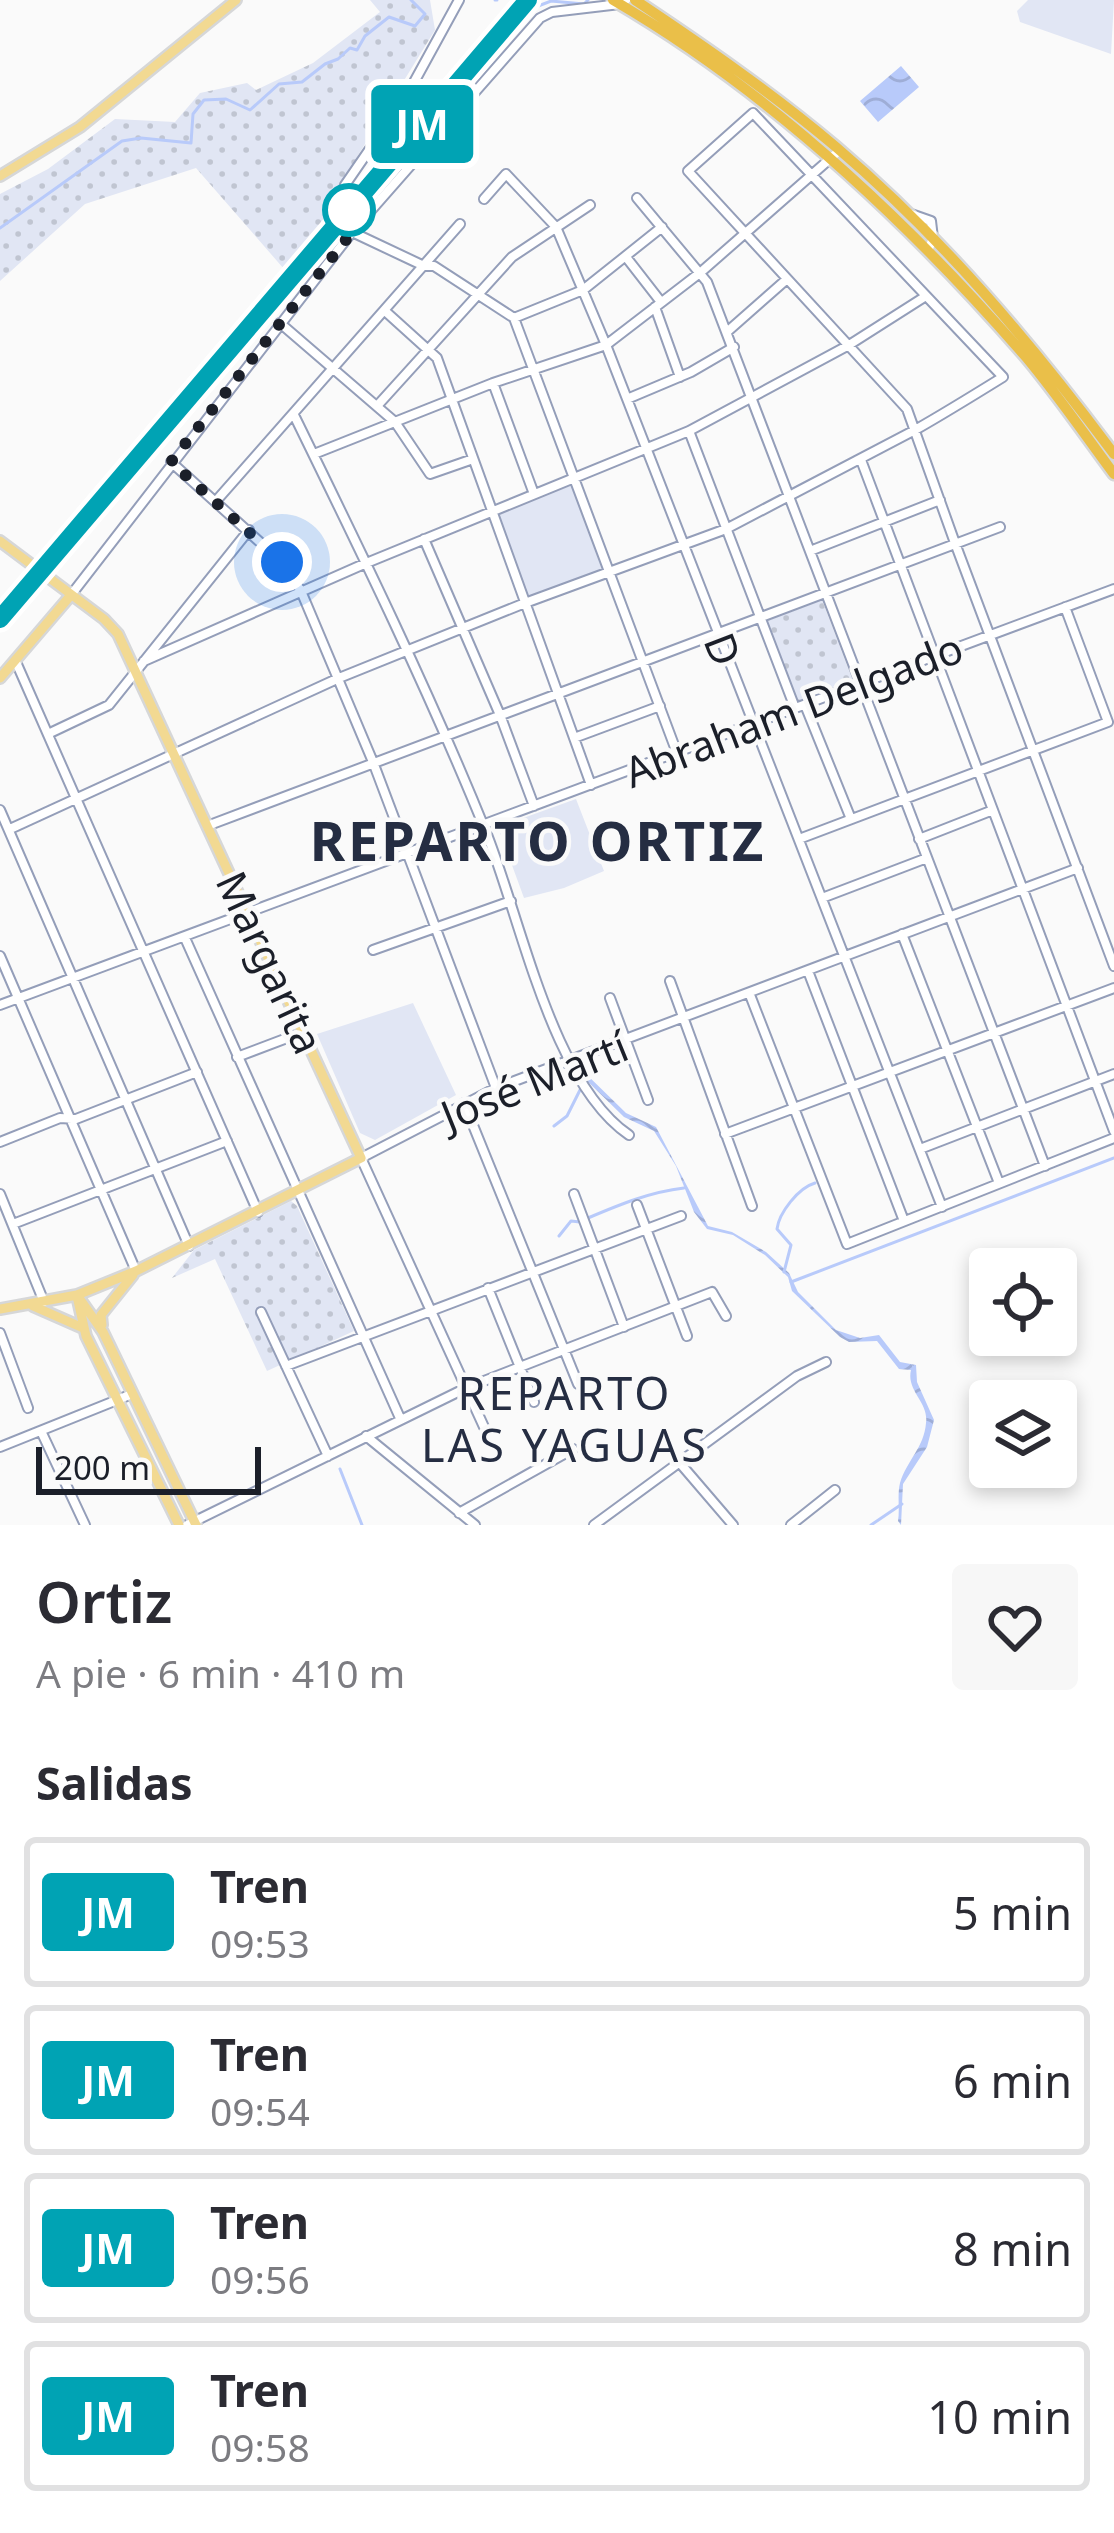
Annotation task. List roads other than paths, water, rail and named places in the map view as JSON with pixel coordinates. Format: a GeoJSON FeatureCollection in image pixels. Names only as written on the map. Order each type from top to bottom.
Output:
{"type":"FeatureCollection","features":[{"type":"Feature","properties":{"kind":"highway"},"geometry":{"type":"LineString","coordinates":[[624,1],[835,154],[908,213],[1041,356],[1114,454]]}},
{"type":"Feature","properties":{"kind":"highway"},"geometry":{"type":"LineString","coordinates":[[835,154],[1028,360],[1114,474]]}},
{"type":"Feature","properties":{"kind":"main road"},"geometry":{"type":"LineString","coordinates":[[0,176],[80,127],[236,0]]}},
{"type":"Feature","properties":{"kind":"main road","name":"Margarita"},"geometry":{"type":"LineString","coordinates":[[0,542],[114,628],[361,1158]]}},
{"type":"Feature","properties":{"kind":"main road"},"geometry":{"type":"LineString","coordinates":[[0,678],[71,595]]}},
{"type":"Feature","properties":{"kind":"main road","name":"José Martí"},"geometry":{"type":"LineString","coordinates":[[0,1309],[76,1295],[136,1271],[361,1158]]}},
{"type":"Feature","properties":{"kind":"main road"},"geometry":{"type":"LineString","coordinates":[[103,1332],[101,1315],[136,1271]]}},
{"type":"Feature","properties":{"kind":"main road"},"geometry":{"type":"LineString","coordinates":[[76,1295],[82,1328],[189,1524]]}},
{"type":"Feature","properties":{"kind":"main road"},"geometry":{"type":"LineString","coordinates":[[76,1295],[103,1332],[189,1524]]}},
{"type":"Feature","properties":{"kind":"main road"},"geometry":{"type":"LineString","coordinates":[[29,1304],[82,1328]]}},
{"type":"Feature","properties":{"kind":"street"},"geometry":{"type":"LineString","coordinates":[[338,206],[345,185],[407,94],[460,0]]}},
{"type":"Feature","properties":{"kind":"street"},"geometry":{"type":"LineString","coordinates":[[71,595],[352,232],[540,18],[624,1]]}},
{"type":"Feature","properties":{"kind":"street"},"geometry":{"type":"LineString","coordinates":[[10,829],[339,678],[726,529],[861,460],[918,428],[1003,377],[753,113],[688,171],[907,409],[918,428],[955,543],[1114,966]]}},
{"type":"Feature","properties":{"kind":"street"},"geometry":{"type":"LineString","coordinates":[[313,454],[606,344],[701,272],[835,154]]}},
{"type":"Feature","properties":{"kind":"street","name":"D"},"geometry":{"type":"LineString","coordinates":[[484,199],[506,174],[556,227],[943,1207]]}},
{"type":"Feature","properties":{"kind":"street"},"geometry":{"type":"LineString","coordinates":[[637,198],[701,272],[728,331],[1045,1166]]}},
{"type":"Feature","properties":{"kind":"street"},"geometry":{"type":"LineString","coordinates":[[377,406],[512,256],[590,205]]}},
{"type":"Feature","properties":{"kind":"street"},"geometry":{"type":"LineString","coordinates":[[893,216],[908,213]]}},
{"type":"Feature","properties":{"kind":"street"},"geometry":{"type":"LineString","coordinates":[[216,501],[460,224]]}},
{"type":"Feature","properties":{"kind":"street"},"geometry":{"type":"LineString","coordinates":[[514,318],[583,290],[662,227]]}},
{"type":"Feature","properties":{"kind":"street"},"geometry":{"type":"LineString","coordinates":[[352,232],[424,266],[434,266],[514,318],[677,753]]}},
{"type":"Feature","properties":{"kind":"street"},"geometry":{"type":"LineString","coordinates":[[928,251],[933,238]]}},
{"type":"Feature","properties":{"kind":"street"},"geometry":{"type":"LineString","coordinates":[[626,257],[658,304],[680,377]]}},
{"type":"Feature","properties":{"kind":"street"},"geometry":{"type":"LineString","coordinates":[[728,331],[787,278]]}},
{"type":"Feature","properties":{"kind":"street"},"geometry":{"type":"LineString","coordinates":[[144,661],[364,563],[689,431],[849,345],[926,296]]}},
{"type":"Feature","properties":{"kind":"street"},"geometry":{"type":"LineString","coordinates":[[385,311],[437,358],[591,785]]}},
{"type":"Feature","properties":{"kind":"street"},"geometry":{"type":"LineString","coordinates":[[280,323],[395,422],[430,474],[473,459]]}},
{"type":"Feature","properties":{"kind":"street"},"geometry":{"type":"LineString","coordinates":[[627,399],[734,347]]}},
{"type":"Feature","properties":{"kind":"street"},"geometry":{"type":"LineString","coordinates":[[493,383],[534,494]]}},
{"type":"Feature","properties":{"kind":"street"},"geometry":{"type":"LineString","coordinates":[[293,415],[484,826],[568,1064],[604,1115],[629,1135]]}},
{"type":"Feature","properties":{"kind":"street"},"geometry":{"type":"LineString","coordinates":[[689,431],[760,618],[850,819]]}},
{"type":"Feature","properties":{"kind":"street"},"geometry":{"type":"LineString","coordinates":[[750,995],[847,1244],[1114,1134],[861,460]]}},
{"type":"Feature","properties":{"kind":"street"},"geometry":{"type":"LineString","coordinates":[[171,462],[282,562],[301,591],[374,762],[496,1088]]}},
{"type":"Feature","properties":{"kind":"street"},"geometry":{"type":"LineString","coordinates":[[810,551],[940,500]]}},
{"type":"Feature","properties":{"kind":"street"},"geometry":{"type":"LineString","coordinates":[[207,826],[1000,527]]}},
{"type":"Feature","properties":{"kind":"street"},"geometry":{"type":"LineString","coordinates":[[50,733],[109,705],[248,530]]}},
{"type":"Feature","properties":{"kind":"street"},"geometry":{"type":"LineString","coordinates":[[424,539],[534,806]]}},
{"type":"Feature","properties":{"kind":"street","name":"Abraham Delgado"},"geometry":{"type":"LineString","coordinates":[[0,1005],[1114,589]]}},
{"type":"Feature","properties":{"kind":"street"},"geometry":{"type":"LineString","coordinates":[[799,838],[1108,722],[1065,607]]}},
{"type":"Feature","properties":{"kind":"street"},"geometry":{"type":"LineString","coordinates":[[16,662],[258,1212]]}},
{"type":"Feature","properties":{"kind":"street"},"geometry":{"type":"LineString","coordinates":[[574,738],[660,706]]}},
{"type":"Feature","properties":{"kind":"street"},"geometry":{"type":"LineString","coordinates":[[0,810],[189,1247]]}},
{"type":"Feature","properties":{"kind":"street"},"geometry":{"type":"LineString","coordinates":[[919,839],[993,810]]}},
{"type":"Feature","properties":{"kind":"street"},"geometry":{"type":"LineString","coordinates":[[822,898],[926,858]]}},
{"type":"Feature","properties":{"kind":"street","name":"José Martí"},"geometry":{"type":"LineString","coordinates":[[361,1158],[496,1088],[1078,868]]}},
{"type":"Feature","properties":{"kind":"street"},"geometry":{"type":"LineString","coordinates":[[373,950],[511,902]]}},
{"type":"Feature","properties":{"kind":"street"},"geometry":{"type":"LineString","coordinates":[[902,934],[999,1184]]}},
{"type":"Feature","properties":{"kind":"street"},"geometry":{"type":"LineString","coordinates":[[184,937],[400,1418]]}},
{"type":"Feature","properties":{"kind":"street"},"geometry":{"type":"LineString","coordinates":[[0,956],[136,1271]]}},
{"type":"Feature","properties":{"kind":"street"},"geometry":{"type":"LineString","coordinates":[[808,971],[904,1221]]}},
{"type":"Feature","properties":{"kind":"street"},"geometry":{"type":"LineString","coordinates":[[670,981],[752,1206]]}},
{"type":"Feature","properties":{"kind":"street"},"geometry":{"type":"LineString","coordinates":[[725,1134],[1114,988]]}},
{"type":"Feature","properties":{"kind":"street"},"geometry":{"type":"LineString","coordinates":[[610,998],[648,1100]]}},
{"type":"Feature","properties":{"kind":"street"},"geometry":{"type":"LineString","coordinates":[[237,1057],[304,1031]]}},
{"type":"Feature","properties":{"kind":"street"},"geometry":{"type":"LineString","coordinates":[[0,1142],[68,1117],[76,1119],[197,1072]]}},
{"type":"Feature","properties":{"kind":"street"},"geometry":{"type":"LineString","coordinates":[[920,1149],[1114,1074]]}},
{"type":"Feature","properties":{"kind":"street"},"geometry":{"type":"LineString","coordinates":[[464,1103],[578,1384]]}},
{"type":"Feature","properties":{"kind":"street"},"geometry":{"type":"LineString","coordinates":[[13,1224],[227,1141]]}},
{"type":"Feature","properties":{"kind":"street","name":"Margarita"},"geometry":{"type":"LineString","coordinates":[[361,1158],[484,1427]]}},
{"type":"Feature","properties":{"kind":"street"},"geometry":{"type":"LineString","coordinates":[[0,1194],[44,1302]]}},
{"type":"Feature","properties":{"kind":"street"},"geometry":{"type":"LineString","coordinates":[[574,1194],[624,1327]]}},
{"type":"Feature","properties":{"kind":"street"},"geometry":{"type":"LineString","coordinates":[[637,1204],[687,1336]]}},
{"type":"Feature","properties":{"kind":"street"},"geometry":{"type":"LineString","coordinates":[[286,1366],[681,1216]]}},
{"type":"Feature","properties":{"kind":"street"},"geometry":{"type":"LineString","coordinates":[[488,1288],[534,1402]]}},
{"type":"Feature","properties":{"kind":"street"},"geometry":{"type":"LineString","coordinates":[[189,1524],[400,1418],[520,1366],[712,1292],[726,1316]]}},
{"type":"Feature","properties":{"kind":"street"},"geometry":{"type":"LineString","coordinates":[[261,1312],[328,1456]]}},
{"type":"Feature","properties":{"kind":"street"},"geometry":{"type":"LineString","coordinates":[[0,1333],[28,1408]]}},
{"type":"Feature","properties":{"kind":"street"},"geometry":{"type":"LineString","coordinates":[[594,1525],[797,1376],[826,1362]]}},
{"type":"Feature","properties":{"kind":"street"},"geometry":{"type":"LineString","coordinates":[[0,1447],[132,1394]]}},
{"type":"Feature","properties":{"kind":"street"},"geometry":{"type":"LineString","coordinates":[[40,1431],[85,1525]]}},
{"type":"Feature","properties":{"kind":"street"},"geometry":{"type":"LineString","coordinates":[[366,1436],[476,1525]]}},
{"type":"Feature","properties":{"kind":"street"},"geometry":{"type":"LineString","coordinates":[[459,1513],[573,1449]]}},
{"type":"Feature","properties":{"kind":"street"},"geometry":{"type":"LineString","coordinates":[[680,1462],[733,1525]]}},
{"type":"Feature","properties":{"kind":"street"},"geometry":{"type":"LineString","coordinates":[[791,1525],[835,1490]]}},
{"type":"Feature","properties":{"kind":"water"},"geometry":{"type":"Polygon","coordinates":[[[901,66],[919,87],[878,122],[860,101],[901,66]]]}},
{"type":"Feature","properties":{"kind":"water"},"geometry":{"type":"Polygon","coordinates":[[[581,1069],[626,1113],[656,1127],[708,1226],[732,1232],[766,1252],[836,1330],[860,1338],[879,1335],[900,1362],[916,1365],[917,1382],[934,1420],[927,1447],[903,1484],[901,1525],[900,1483],[926,1423],[911,1370],[899,1369],[877,1341],[849,1342],[840,1337],[792,1291],[788,1277],[765,1255],[733,1235],[707,1229],[654,1131],[624,1117],[580,1074],[581,1069]]]}},
{"type":"Feature","properties":{"kind":"waterway"},"geometry":{"type":"LineString","coordinates":[[0,228],[122,141],[191,143],[193,114],[204,100],[226,99],[250,110],[279,84],[302,82],[350,48],[357,50],[365,36],[389,17],[415,26],[425,14],[411,0]]}},
{"type":"Feature","properties":{"kind":"waterway"},"geometry":{"type":"LineString","coordinates":[[520,0],[533,8],[551,1],[584,4],[588,0]]}},
{"type":"Feature","properties":{"kind":"waterway"},"geometry":{"type":"LineString","coordinates":[[554,1126],[567,1116],[581,1088]]}},
{"type":"Feature","properties":{"kind":"waterway"},"geometry":{"type":"LineString","coordinates":[[791,1282],[1114,1158]]}},
{"type":"Feature","properties":{"kind":"waterway"},"geometry":{"type":"LineString","coordinates":[[784,1272],[791,1245],[777,1229],[779,1223],[796,1196],[815,1183]]}},
{"type":"Feature","properties":{"kind":"waterway"},"geometry":{"type":"LineString","coordinates":[[588,1218],[684,1188]]}},
{"type":"Feature","properties":{"kind":"waterway"},"geometry":{"type":"LineString","coordinates":[[559,1236],[571,1221],[580,1222]]}},
{"type":"Feature","properties":{"kind":"waterway"},"geometry":{"type":"LineString","coordinates":[[340,1469],[362,1525]]}},
{"type":"Feature","properties":{"kind":"waterway"},"geometry":{"type":"LineString","coordinates":[[871,1525],[902,1504]]}},
{"type":"Feature","properties":{"kind":"railway"},"geometry":{"type":"LineString","coordinates":[[0,619],[528,0]]}},
{"type":"Feature","properties":{"kind":"train","name":"JM"},"geometry":{"type":"LineString","coordinates":[[0,619],[528,0]]}},
{"type":"Feature","properties":{"kind":"district","name":"REPARTO ORTIZ"},"geometry":{"type":"Point","coordinates":[538,840]}},
{"type":"Feature","properties":{"kind":"district","name":"REPARTO LAS YAGUAS"},"geometry":{"type":"Point","coordinates":[565,1418]}}]}
